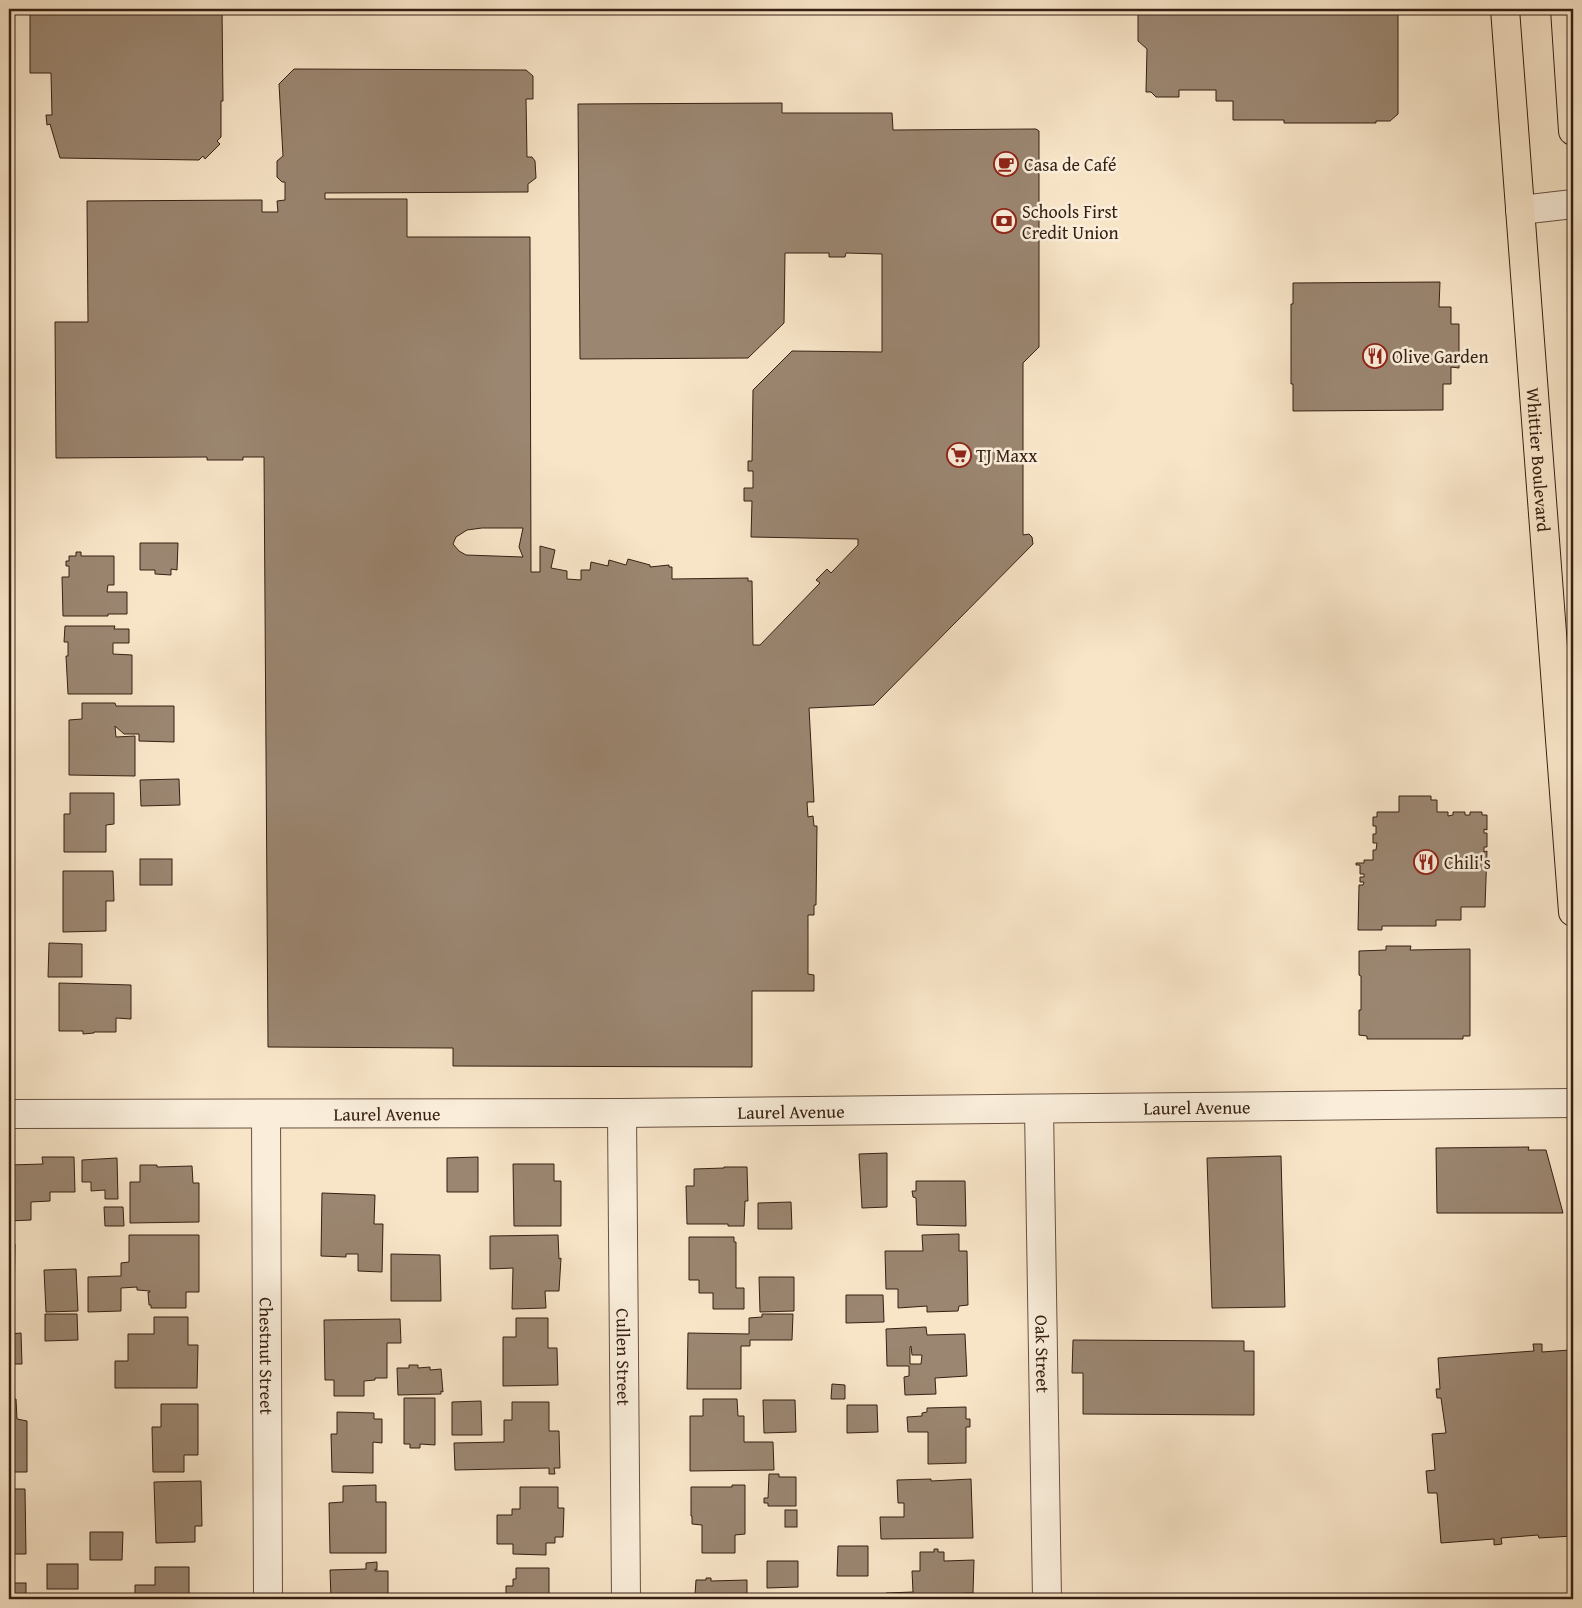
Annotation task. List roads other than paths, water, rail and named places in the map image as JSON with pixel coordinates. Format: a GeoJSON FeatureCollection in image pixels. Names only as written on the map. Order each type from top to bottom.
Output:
{"type":"FeatureCollection","features":[{"type":"Feature","properties":{"kind":"main road","name":"Whittier Boulevard"},"geometry":{"type":"LineString","coordinates":[[1505,9],[1573,912]]}},
{"type":"Feature","properties":{"kind":"main road"},"geometry":{"type":"LineString","coordinates":[[1565,9],[1573,131]]}},
{"type":"Feature","properties":{"kind":"street"},"geometry":{"type":"LineString","coordinates":[[1520,210],[1573,204]]}},
{"type":"Feature","properties":{"kind":"street","name":"Laurel Avenue"},"geometry":{"type":"LineString","coordinates":[[9,1114],[622,1113],[1573,1103]]}},
{"type":"Feature","properties":{"kind":"street","name":"Oak Street"},"geometry":{"type":"LineString","coordinates":[[1039,1109],[1047,1599]]}},
{"type":"Feature","properties":{"kind":"street","name":"Cullen Street"},"geometry":{"type":"LineString","coordinates":[[622,1113],[626,1599]]}},
{"type":"Feature","properties":{"kind":"street","name":"Chestnut Street"},"geometry":{"type":"LineString","coordinates":[[266,1114],[268,1599]]}},
{"type":"Feature","properties":{"kind":"place","name":"Casa de Café"},"geometry":{"type":"Point","coordinates":[1006,164]}},
{"type":"Feature","properties":{"kind":"place","name":"Schools First Credit Union"},"geometry":{"type":"Point","coordinates":[1004,221]}},
{"type":"Feature","properties":{"kind":"place","name":"Olive Garden"},"geometry":{"type":"Point","coordinates":[1375,356]}},
{"type":"Feature","properties":{"kind":"place","name":"TJ Maxx"},"geometry":{"type":"Point","coordinates":[959,455]}},
{"type":"Feature","properties":{"kind":"place","name":"Chili's"},"geometry":{"type":"Point","coordinates":[1426,862]}}]}
